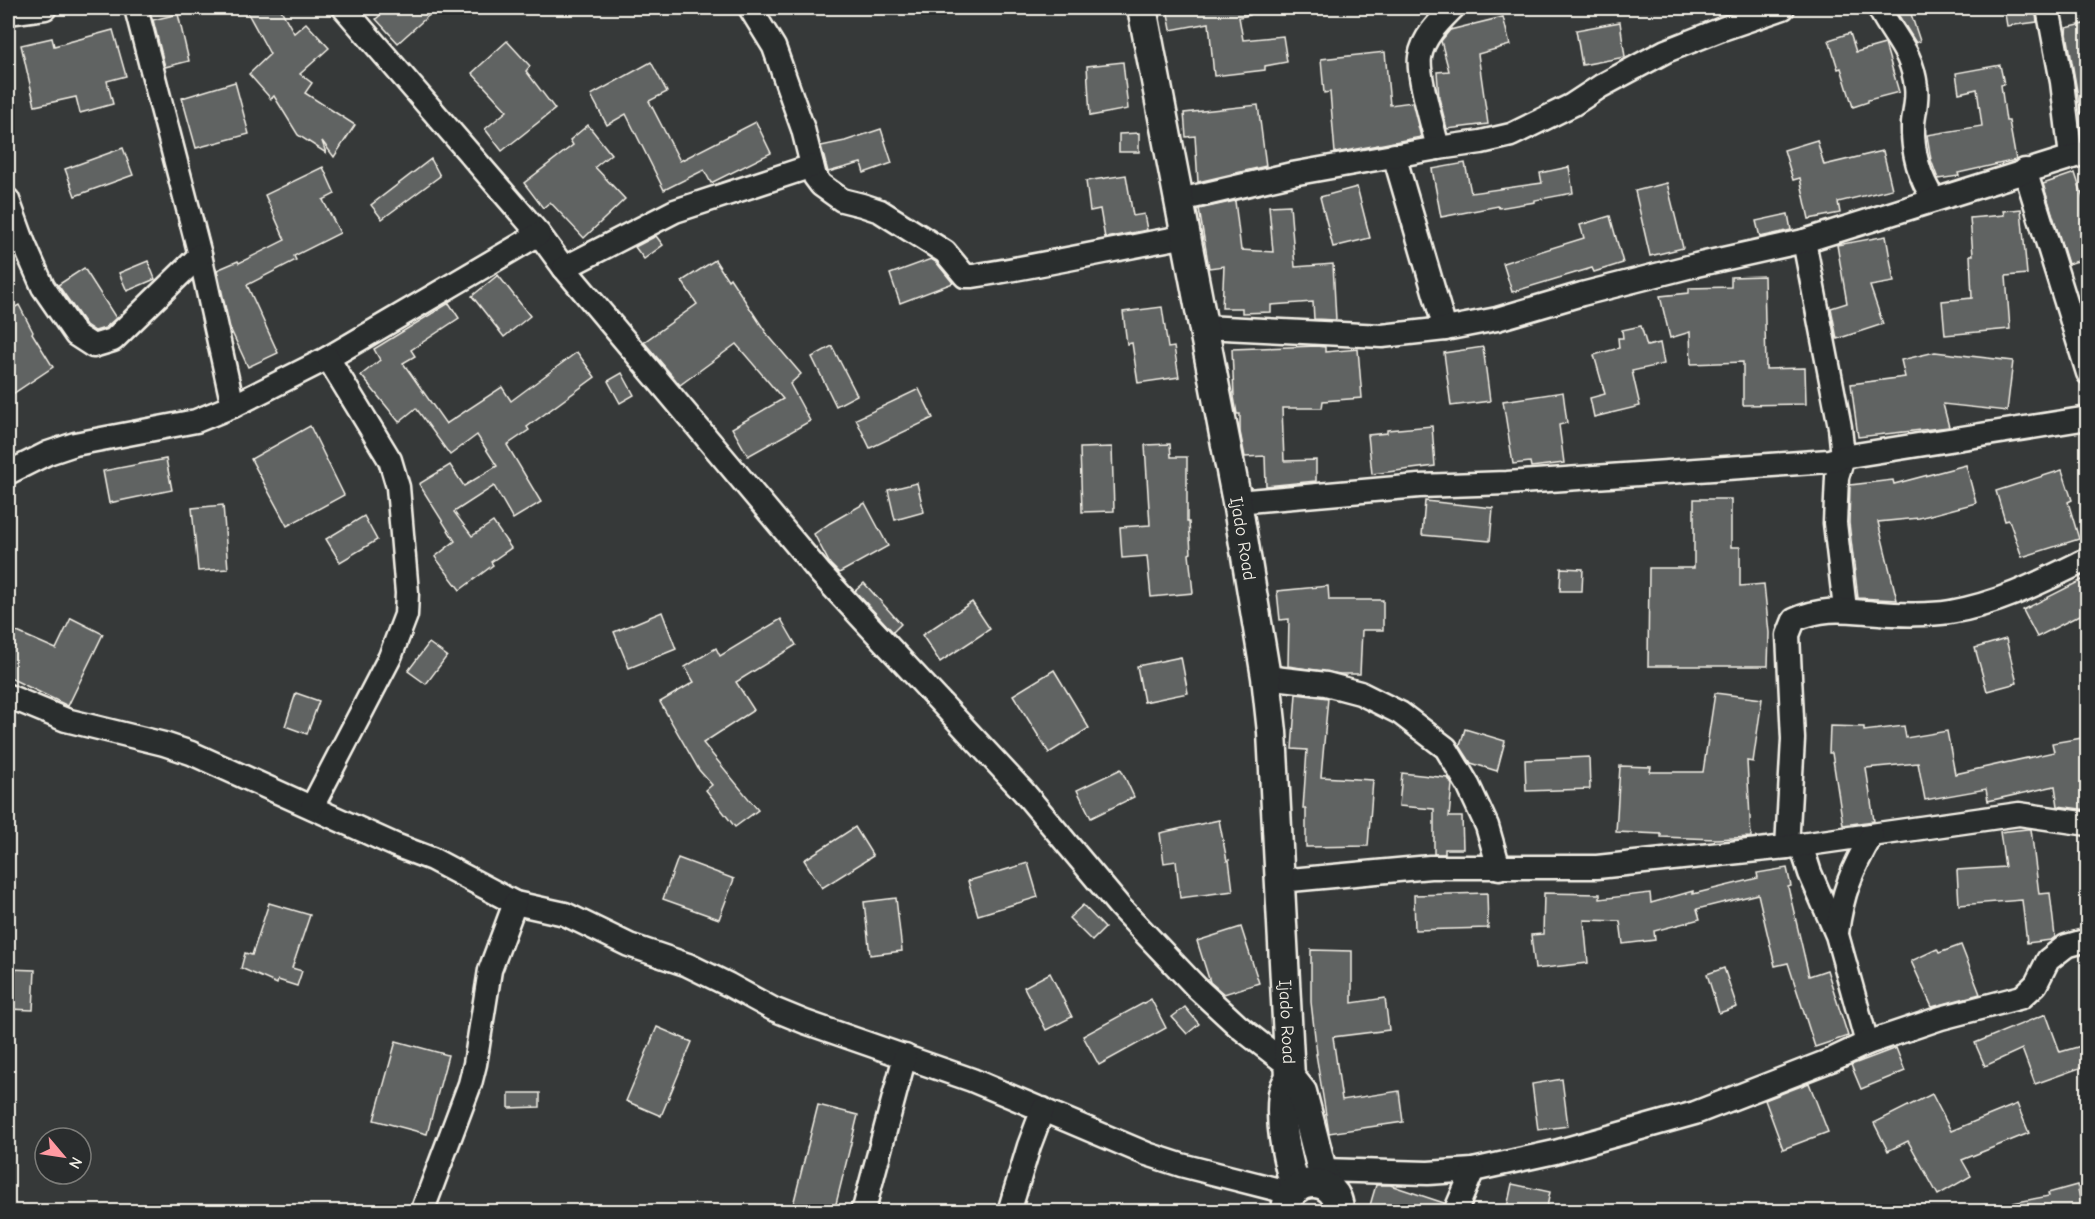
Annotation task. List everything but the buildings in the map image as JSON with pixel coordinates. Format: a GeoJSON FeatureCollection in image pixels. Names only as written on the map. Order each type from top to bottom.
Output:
{"type":"FeatureCollection","features":[{"type":"Feature","properties":{"kind":"street"},"geometry":{"type":"LineString","coordinates":[[8,13],[45,8]]}},
{"type":"Feature","properties":{"kind":"street"},"geometry":{"type":"LineString","coordinates":[[136,8],[200,255],[233,406]]}},
{"type":"Feature","properties":{"kind":"street"},"geometry":{"type":"LineString","coordinates":[[344,8],[539,234],[564,268],[821,574],[1023,791],[1120,907],[1197,988],[1289,1071]]}},
{"type":"Feature","properties":{"kind":"street"},"geometry":{"type":"LineString","coordinates":[[750,8],[774,47],[803,129],[815,177],[831,193],[842,200],[880,211],[945,252],[965,276],[1037,266],[1067,258],[1187,236]]}},
{"type":"Feature","properties":{"kind":"street","name":"Ijado Road"},"geometry":{"type":"LineString","coordinates":[[1142,8],[1237,502],[1266,677],[1272,732],[1280,880],[1289,1071],[1283,1093],[1283,1119],[1291,1198]]}},
{"type":"Feature","properties":{"kind":"street"},"geometry":{"type":"LineString","coordinates":[[1438,148],[1420,71],[1420,56],[1425,42],[1439,21],[1453,8]]}},
{"type":"Feature","properties":{"kind":"street"},"geometry":{"type":"LineString","coordinates":[[1180,200],[1292,174],[1511,135],[1572,105],[1666,51],[1722,28],[1783,8]]}},
{"type":"Feature","properties":{"kind":"street"},"geometry":{"type":"LineString","coordinates":[[1879,8],[1909,54],[1917,88],[1913,127],[1917,168],[1924,186],[1934,200]]}},
{"type":"Feature","properties":{"kind":"street"},"geometry":{"type":"LineString","coordinates":[[1204,327],[1382,336],[1445,329],[1497,319],[1582,294],[1696,265],[1804,241],[2079,155],[2048,8]]}},
{"type":"Feature","properties":{"kind":"street"},"geometry":{"type":"LineString","coordinates":[[1394,155],[1445,329]]}},
{"type":"Feature","properties":{"kind":"street"},"geometry":{"type":"LineString","coordinates":[[564,268],[675,211],[812,166]]}},
{"type":"Feature","properties":{"kind":"street"},"geometry":{"type":"LineString","coordinates":[[2025,171],[2088,373]]}},
{"type":"Feature","properties":{"kind":"street"},"geometry":{"type":"LineString","coordinates":[[8,200],[43,287],[76,335],[93,346],[114,340],[200,255]]}},
{"type":"Feature","properties":{"kind":"street"},"geometry":{"type":"LineString","coordinates":[[8,473],[48,453],[75,444],[196,421],[233,406],[328,358],[539,234]]}},
{"type":"Feature","properties":{"kind":"street"},"geometry":{"type":"LineString","coordinates":[[1804,241],[1834,394],[1843,457],[1837,477],[1835,524],[1845,609]]}},
{"type":"Feature","properties":{"kind":"street"},"geometry":{"type":"LineString","coordinates":[[312,807],[390,657],[406,615],[407,593],[398,487],[390,460],[328,358]]}},
{"type":"Feature","properties":{"kind":"street"},"geometry":{"type":"LineString","coordinates":[[1237,502],[1419,486],[1507,483],[1690,469],[1809,463],[2088,418]]}},
{"type":"Feature","properties":{"kind":"street"},"geometry":{"type":"LineString","coordinates":[[1867,1044],[1837,935],[1810,873],[1794,846],[1793,739],[1788,635],[1794,620],[1809,613],[1845,609],[1881,614],[1949,612],[2008,597],[2088,559]]}},
{"type":"Feature","properties":{"kind":"street"},"geometry":{"type":"LineString","coordinates":[[1266,677],[1326,684],[1360,693],[1400,713],[1446,748],[1468,785],[1487,826],[1499,868]]}},
{"type":"Feature","properties":{"kind":"street"},"geometry":{"type":"LineString","coordinates":[[8,696],[66,720],[164,744],[191,753],[395,845],[432,859],[515,903],[565,914],[629,945],[688,965],[729,984],[773,1009],[805,1022],[905,1056],[1164,1159],[1291,1198],[1307,1183],[1317,1182],[1324,1178],[1473,1170],[1555,1152],[1695,1113],[1867,1044],[1941,1018],[2022,997],[2036,984],[2048,960],[2066,946],[2088,940]]}},
{"type":"Feature","properties":{"kind":"street"},"geometry":{"type":"LineString","coordinates":[[1280,880],[1430,867],[1598,867],[1794,846],[2019,814],[2088,824]]}},
{"type":"Feature","properties":{"kind":"street"},"geometry":{"type":"LineString","coordinates":[[1837,935],[1847,882],[1872,835]]}},
{"type":"Feature","properties":{"kind":"street"},"geometry":{"type":"LineString","coordinates":[[422,1211],[470,1084],[490,970],[515,903]]}},
{"type":"Feature","properties":{"kind":"street"},"geometry":{"type":"LineString","coordinates":[[861,1212],[864,1209],[905,1056]]}},
{"type":"Feature","properties":{"kind":"street","name":"Ijado Road"},"geometry":{"type":"LineString","coordinates":[[1289,1071],[1302,1092],[1324,1178],[1337,1198],[1339,1212]]}},
{"type":"Feature","properties":{"kind":"street"},"geometry":{"type":"LineString","coordinates":[[1009,1212],[1043,1109]]}},
{"type":"Feature","properties":{"kind":"street"},"geometry":{"type":"LineString","coordinates":[[1455,1212],[1473,1170]]}}]}
